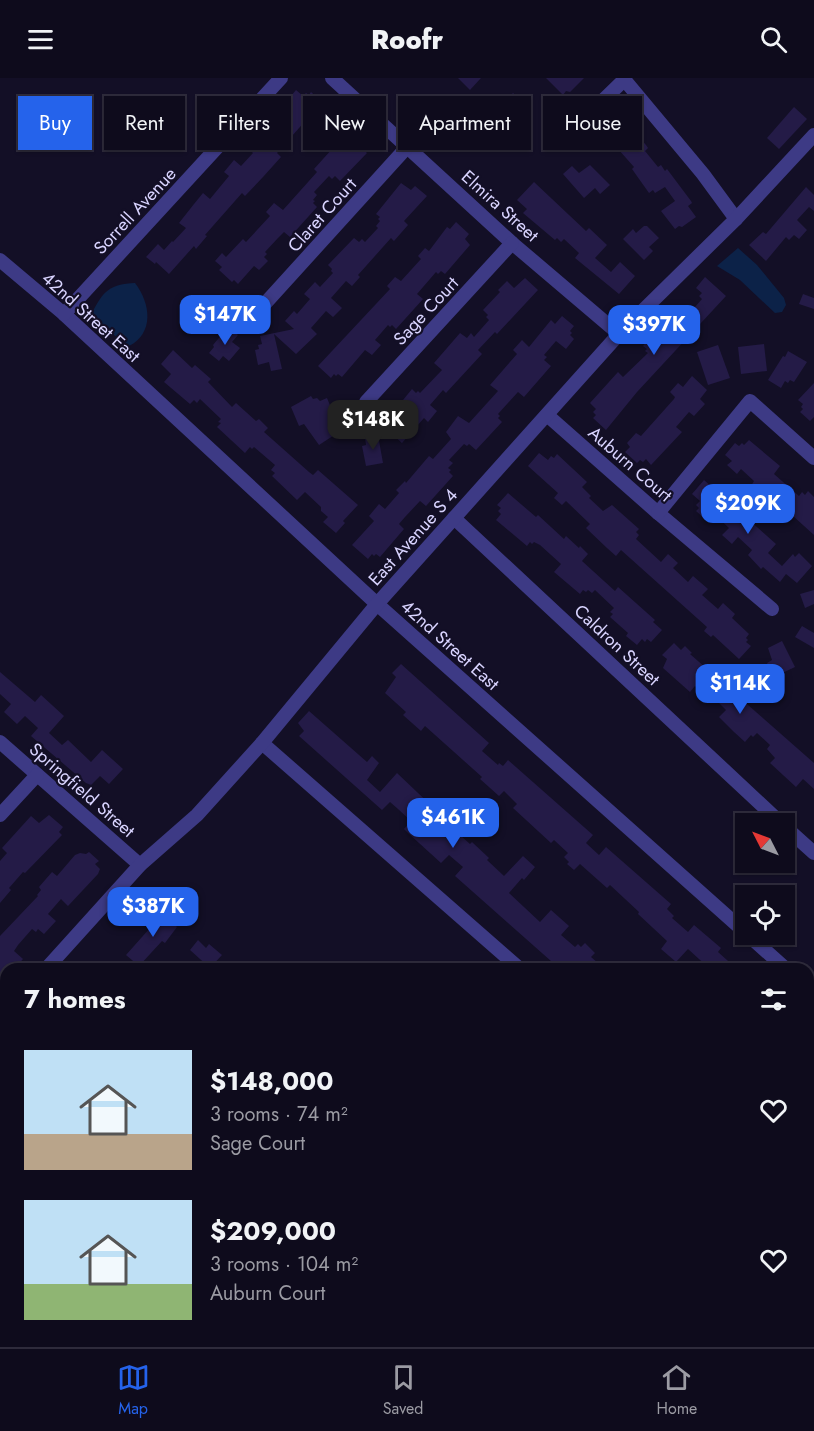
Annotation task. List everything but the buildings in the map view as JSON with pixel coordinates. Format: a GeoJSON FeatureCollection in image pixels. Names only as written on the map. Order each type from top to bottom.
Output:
{"type":"FeatureCollection","features":[{"type":"Feature","properties":{"kind":"street","name":"Sorrell Avenue"},"geometry":{"type":"LineString","coordinates":[[64,315],[281,78]]}},
{"type":"Feature","properties":{"kind":"street","name":"Elmira Street"},"geometry":{"type":"LineString","coordinates":[[332,78],[398,137]]}},
{"type":"Feature","properties":{"kind":"street"},"geometry":{"type":"LineString","coordinates":[[607,96],[624,79],[703,174],[736,219]]}},
{"type":"Feature","properties":{"kind":"street","name":"East Avenue S 4"},"geometry":{"type":"LineString","coordinates":[[51,963],[140,865],[197,815],[262,743],[377,604],[619,334],[736,219],[814,135]]}},
{"type":"Feature","properties":{"kind":"street","name":"Claret Court"},"geometry":{"type":"LineString","coordinates":[[261,308],[404,150]]}},
{"type":"Feature","properties":{"kind":"street","name":"Elmira Street"},"geometry":{"type":"LineString","coordinates":[[412,150],[512,243],[619,334]]}},
{"type":"Feature","properties":{"kind":"street","name":"Sage Court"},"geometry":{"type":"LineString","coordinates":[[366,402],[512,243]]}},
{"type":"Feature","properties":{"kind":"street","name":"42nd Street East"},"geometry":{"type":"LineString","coordinates":[[0,260],[64,315],[377,604],[735,924]]}},
{"type":"Feature","properties":{"kind":"street"},"geometry":{"type":"LineString","coordinates":[[658,513],[750,401],[814,458]]}},
{"type":"Feature","properties":{"kind":"street","name":"Auburn Court"},"geometry":{"type":"LineString","coordinates":[[547,415],[772,609]]}},
{"type":"Feature","properties":{"kind":"street","name":"Caldron Street"},"geometry":{"type":"LineString","coordinates":[[454,518],[770,813]]}},
{"type":"Feature","properties":{"kind":"street","name":"Springfield Street"},"geometry":{"type":"LineString","coordinates":[[0,742],[140,865]]}},
{"type":"Feature","properties":{"kind":"street"},"geometry":{"type":"LineString","coordinates":[[262,743],[513,963]]}},
{"type":"Feature","properties":{"kind":"street"},"geometry":{"type":"LineString","coordinates":[[0,815],[38,775]]}},
{"type":"Feature","properties":{"kind":"street","name":"Caldron Street"},"geometry":{"type":"LineString","coordinates":[[795,836],[814,853]]}},
{"type":"Feature","properties":{"kind":"street","name":"42nd Street East"},"geometry":{"type":"LineString","coordinates":[[759,945],[779,963]]}},
{"type":"Feature","properties":{"kind":"water"},"geometry":{"type":"Polygon","coordinates":[[[738,248],[757,265],[784,298],[786,305],[782,312],[775,313],[740,280],[717,266],[738,248]]]}},
{"type":"Feature","properties":{"kind":"water"},"geometry":{"type":"Polygon","coordinates":[[[135,283],[144,300],[147,318],[143,334],[129,346],[103,327],[92,313],[108,290],[119,285],[135,283]]]}}]}
